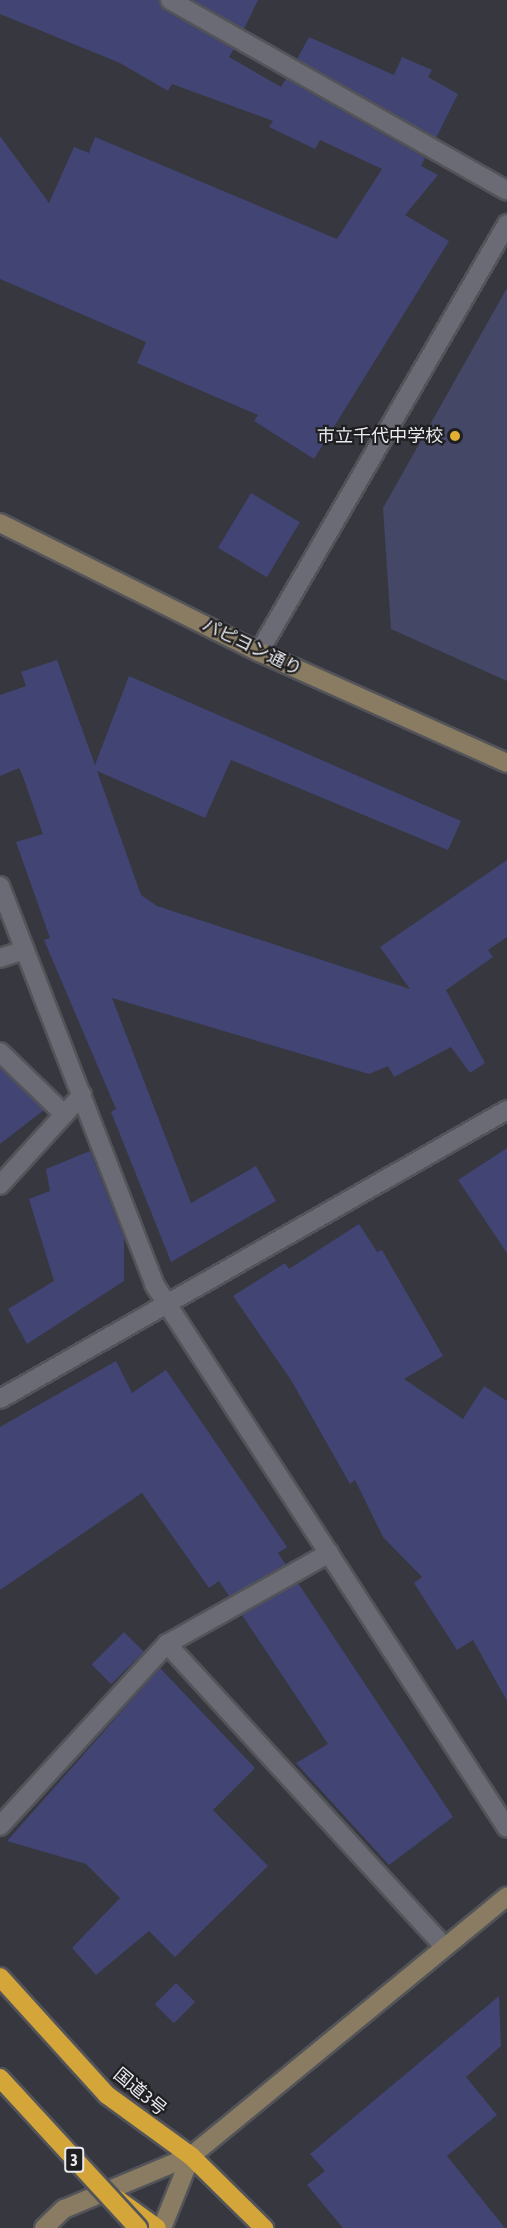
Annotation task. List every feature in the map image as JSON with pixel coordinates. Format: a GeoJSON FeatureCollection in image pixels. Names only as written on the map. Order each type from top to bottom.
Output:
{"type":"FeatureCollection","features":[{"type":"Feature","properties":{"kind":"highway","name":"国道3号"},"geometry":{"type":"LineString","coordinates":[[0,1977],[107,2095],[191,2156],[264,2228]]}},
{"type":"Feature","properties":{"kind":"highway","name":"3"},"geometry":{"type":"LineString","coordinates":[[0,2080],[106,2191],[157,2228]]}},
{"type":"Feature","properties":{"kind":"highway"},"geometry":{"type":"LineString","coordinates":[[0,2080],[138,2228]]}},
{"type":"Feature","properties":{"kind":"highway"},"geometry":{"type":"LineString","coordinates":[[0,2090],[129,2228]]}},
{"type":"Feature","properties":{"kind":"street"},"geometry":{"type":"LineString","coordinates":[[170,0],[507,191]]}},
{"type":"Feature","properties":{"kind":"street"},"geometry":{"type":"LineString","coordinates":[[259,652],[507,224]]}},
{"type":"Feature","properties":{"kind":"street","name":"パピヨン通り"},"geometry":{"type":"LineString","coordinates":[[0,523],[259,652],[507,763]]}},
{"type":"Feature","properties":{"kind":"street"},"geometry":{"type":"LineString","coordinates":[[0,886],[166,1304],[507,1828]]}},
{"type":"Feature","properties":{"kind":"street"},"geometry":{"type":"LineString","coordinates":[[0,958],[25,950]]}},
{"type":"Feature","properties":{"kind":"street"},"geometry":{"type":"LineString","coordinates":[[0,1052],[64,1114]]}},
{"type":"Feature","properties":{"kind":"street"},"geometry":{"type":"LineString","coordinates":[[0,1185],[82,1095]]}},
{"type":"Feature","properties":{"kind":"street"},"geometry":{"type":"LineString","coordinates":[[0,1399],[507,1110]]}},
{"type":"Feature","properties":{"kind":"street"},"geometry":{"type":"LineString","coordinates":[[0,1826],[167,1644],[329,1553]]}},
{"type":"Feature","properties":{"kind":"street"},"geometry":{"type":"LineString","coordinates":[[167,1644],[445,1947]]}},
{"type":"Feature","properties":{"kind":"street"},"geometry":{"type":"LineString","coordinates":[[44,2228],[64,2209],[191,2156],[507,1896]]}},
{"type":"Feature","properties":{"kind":"street"},"geometry":{"type":"LineString","coordinates":[[162,2228],[191,2156]]}},
{"type":"Feature","properties":{"kind":"shaded area","name":"市立千代中学校"},"geometry":{"type":"Polygon","coordinates":[[[507,288],[507,681],[391,629],[383,508],[507,288]]]}},
{"type":"Feature","properties":{"kind":"pier"},"geometry":{"type":"Polygon","coordinates":[[[0,2155],[69,2228],[0,2228],[0,2155]]]}},
{"type":"Feature","properties":{"kind":"building"},"geometry":{"type":"Polygon","coordinates":[[[0,0],[159,0],[164,10],[234,49],[229,57],[281,87],[286,79],[425,158],[421,166],[438,175],[405,215],[449,241],[314,459],[254,421],[258,415],[137,363],[146,342],[0,279],[0,136],[49,203],[74,147],[89,153],[95,137],[337,239],[382,169],[320,140],[315,149],[269,127],[273,121],[172,84],[168,91],[120,63],[0,14],[0,0]]]}},
{"type":"Feature","properties":{"kind":"building"},"geometry":{"type":"Polygon","coordinates":[[[193,0],[258,0],[244,29],[193,0]]]}},
{"type":"Feature","properties":{"kind":"building"},"geometry":{"type":"Polygon","coordinates":[[[309,37],[394,75],[402,57],[432,70],[428,77],[458,94],[436,138],[297,59],[309,37]]]}},
{"type":"Feature","properties":{"kind":"building"},"geometry":{"type":"Polygon","coordinates":[[[251,493],[300,522],[267,577],[218,548],[251,493]]]}},
{"type":"Feature","properties":{"kind":"building"},"geometry":{"type":"Polygon","coordinates":[[[57,660],[95,765],[129,676],[461,821],[448,850],[231,760],[205,818],[97,771],[141,895],[157,906],[410,989],[380,947],[507,860],[507,937],[488,950],[493,957],[446,990],[485,1063],[470,1073],[451,1047],[394,1077],[388,1066],[369,1074],[112,998],[191,1203],[256,1166],[276,1201],[171,1262],[111,1112],[116,1109],[44,940],[50,938],[16,842],[43,834],[22,774],[19,768],[0,776],[0,695],[26,686],[21,672],[57,660]]]}},
{"type":"Feature","properties":{"kind":"building"},"geometry":{"type":"Polygon","coordinates":[[[0,1068],[44,1110],[0,1144],[0,1068]]]}},
{"type":"Feature","properties":{"kind":"building"},"geometry":{"type":"Polygon","coordinates":[[[507,1148],[507,1253],[458,1180],[507,1148]]]}},
{"type":"Feature","properties":{"kind":"building"},"geometry":{"type":"Polygon","coordinates":[[[90,1151],[124,1238],[124,1281],[27,1344],[8,1309],[54,1281],[29,1199],[50,1191],[46,1169],[90,1151]]]}},
{"type":"Feature","properties":{"kind":"building"},"geometry":{"type":"Polygon","coordinates":[[[359,1224],[377,1252],[382,1250],[443,1356],[404,1379],[463,1419],[484,1386],[507,1401],[507,1701],[473,1640],[457,1650],[414,1583],[422,1577],[383,1537],[355,1480],[350,1484],[291,1380],[233,1296],[285,1263],[289,1269],[359,1224]]]}},
{"type":"Feature","properties":{"kind":"building"},"geometry":{"type":"Polygon","coordinates":[[[116,1361],[132,1393],[166,1370],[287,1547],[278,1553],[286,1565],[229,1596],[219,1581],[209,1588],[142,1493],[0,1590],[0,1427],[116,1361]]]}},
{"type":"Feature","properties":{"kind":"building"},"geometry":{"type":"Polygon","coordinates":[[[298,1583],[453,1817],[389,1865],[296,1763],[328,1744],[242,1615],[298,1583]]]}},
{"type":"Feature","properties":{"kind":"building"},"geometry":{"type":"Polygon","coordinates":[[[124,1632],[144,1652],[111,1684],[91,1665],[124,1632]]]}},
{"type":"Feature","properties":{"kind":"building"},"geometry":{"type":"Polygon","coordinates":[[[160,1668],[255,1768],[213,1810],[268,1866],[175,1957],[149,1931],[96,1975],[72,1948],[120,1898],[86,1864],[7,1841],[160,1668]]]}},
{"type":"Feature","properties":{"kind":"building"},"geometry":{"type":"Polygon","coordinates":[[[176,1983],[195,2002],[174,2023],[155,2004],[176,1983]]]}},
{"type":"Feature","properties":{"kind":"building"},"geometry":{"type":"Polygon","coordinates":[[[499,1996],[501,2046],[466,2077],[497,2115],[447,2156],[505,2228],[343,2228],[307,2185],[325,2171],[310,2154],[499,1996]]]}},
{"type":"Feature","properties":{"kind":"place","name":"市立千代中学校"},"geometry":{"type":"Point","coordinates":[455,436]}}]}
